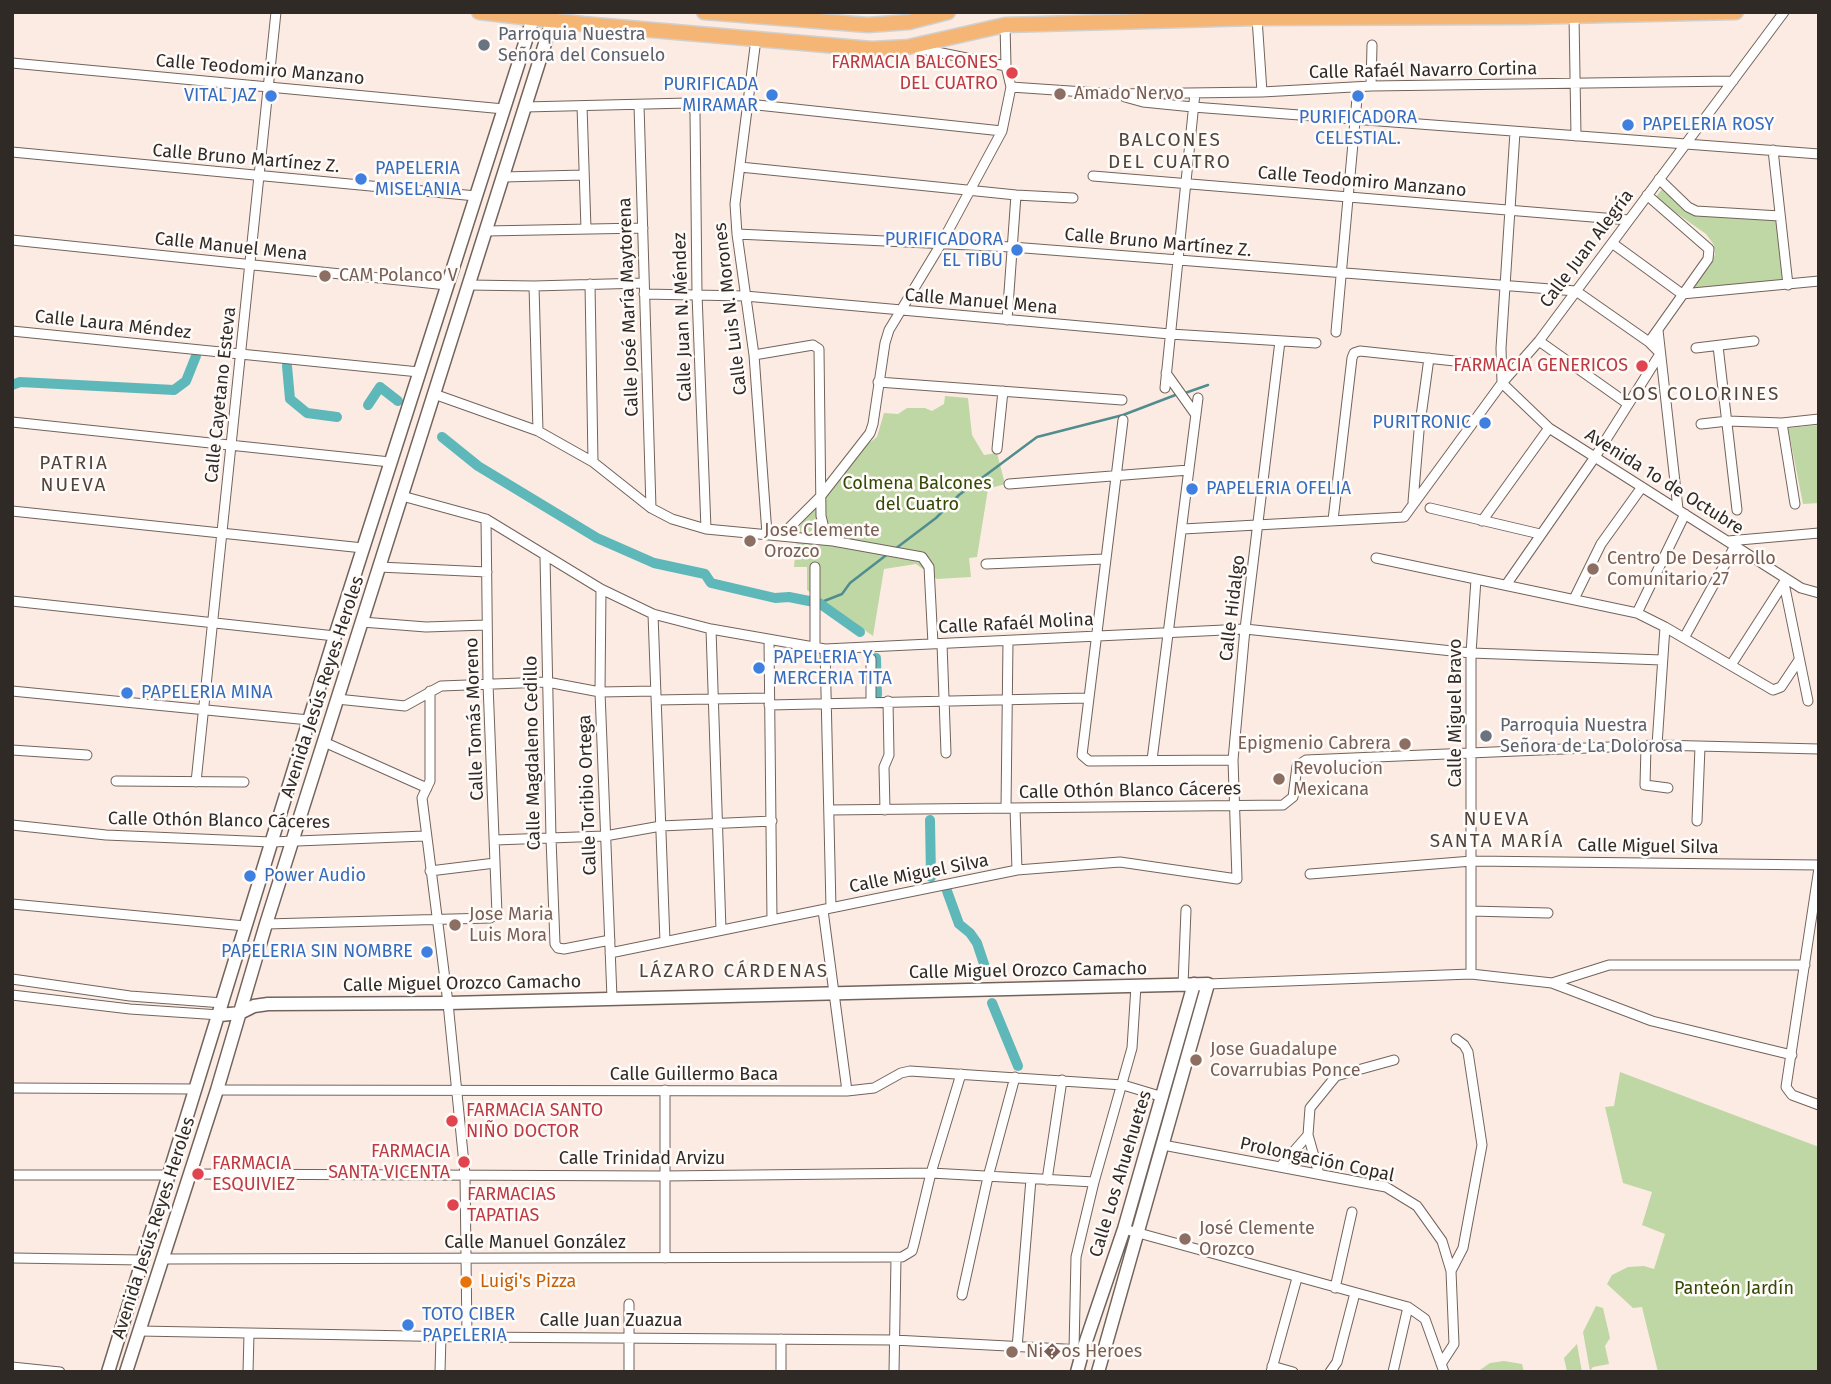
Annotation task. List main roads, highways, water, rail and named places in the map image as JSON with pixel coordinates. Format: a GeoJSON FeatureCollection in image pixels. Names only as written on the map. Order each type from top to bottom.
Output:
{"type":"FeatureCollection","features":[{"type":"Feature","properties":{"kind":"main road"},"geometry":{"type":"LineString","coordinates":[[479,12],[554,16],[756,40],[872,49],[908,47],[1005,24],[1736,12]]}},
{"type":"Feature","properties":{"kind":"main road"},"geometry":{"type":"LineString","coordinates":[[704,12],[811,16],[868,25],[909,22],[948,12]]}},
{"type":"Feature","properties":{"kind":"main road"},"geometry":{"type":"LineString","coordinates":[[1257,18],[1279,12]]}},
{"type":"Feature","properties":{"kind":"waterway"},"geometry":{"type":"LineString","coordinates":[[12,385],[20,382],[174,390],[186,381],[196,356]]}},
{"type":"Feature","properties":{"kind":"waterway"},"geometry":{"type":"LineString","coordinates":[[287,366],[290,399],[307,413],[337,417]]}},
{"type":"Feature","properties":{"kind":"waterway"},"geometry":{"type":"LineString","coordinates":[[1185,393],[1208,385]]}},
{"type":"Feature","properties":{"kind":"waterway"},"geometry":{"type":"LineString","coordinates":[[368,405],[380,387],[398,401]]}},
{"type":"Feature","properties":{"kind":"waterway"},"geometry":{"type":"LineString","coordinates":[[895,549],[936,518],[959,495],[1037,437],[1123,415],[1178,394]]}},
{"type":"Feature","properties":{"kind":"waterway"},"geometry":{"type":"LineString","coordinates":[[442,437],[478,466],[597,538],[654,563],[705,574],[711,583],[775,598],[789,597],[819,603],[860,632]]}},
{"type":"Feature","properties":{"kind":"waterway"},"geometry":{"type":"LineString","coordinates":[[819,603],[842,594],[850,583],[889,553]]}},
{"type":"Feature","properties":{"kind":"waterway"},"geometry":{"type":"LineString","coordinates":[[876,658],[877,695]]}},
{"type":"Feature","properties":{"kind":"waterway"},"geometry":{"type":"LineString","coordinates":[[930,820],[931,877]]}},
{"type":"Feature","properties":{"kind":"waterway"},"geometry":{"type":"LineString","coordinates":[[947,891],[959,924],[977,943],[987,973]]}},
{"type":"Feature","properties":{"kind":"waterway"},"geometry":{"type":"LineString","coordinates":[[992,1003],[1018,1066]]}},
{"type":"Feature","properties":{"kind":"place","name":"Parroquia Nuestra Señora del Consuelo"},"geometry":{"type":"Point","coordinates":[484,45]}},
{"type":"Feature","properties":{"kind":"place","name":"FARMACIA BALCONES DEL CUATRO"},"geometry":{"type":"Point","coordinates":[1012,73]}},
{"type":"Feature","properties":{"kind":"place","name":"Amado Nervo"},"geometry":{"type":"Point","coordinates":[1060,94]}},
{"type":"Feature","properties":{"kind":"place","name":"PURIFICADA MIRAMAR"},"geometry":{"type":"Point","coordinates":[772,95]}},
{"type":"Feature","properties":{"kind":"place","name":"VITAL JAZ"},"geometry":{"type":"Point","coordinates":[271,96]}},
{"type":"Feature","properties":{"kind":"place","name":"PURIFICADORA CELESTIAL."},"geometry":{"type":"Point","coordinates":[1358,96]}},
{"type":"Feature","properties":{"kind":"place","name":"PAPELERIA ROSY"},"geometry":{"type":"Point","coordinates":[1628,125]}},
{"type":"Feature","properties":{"kind":"place","name":"PAPELERIA MISELANIA"},"geometry":{"type":"Point","coordinates":[361,179]}},
{"type":"Feature","properties":{"kind":"place","name":"PURIFICADORA EL TIBU"},"geometry":{"type":"Point","coordinates":[1017,250]}},
{"type":"Feature","properties":{"kind":"place","name":"CAM Polanco V"},"geometry":{"type":"Point","coordinates":[325,276]}},
{"type":"Feature","properties":{"kind":"place","name":"FARMACIA GENERICOS"},"geometry":{"type":"Point","coordinates":[1642,366]}},
{"type":"Feature","properties":{"kind":"place","name":"PURITRONIC"},"geometry":{"type":"Point","coordinates":[1485,423]}},
{"type":"Feature","properties":{"kind":"place","name":"PAPELERIA OFELIA"},"geometry":{"type":"Point","coordinates":[1192,489]}},
{"type":"Feature","properties":{"kind":"place","name":"Jose Clemente Orozco"},"geometry":{"type":"Point","coordinates":[750,541]}},
{"type":"Feature","properties":{"kind":"place","name":"Centro De Desarrollo Comunitario 27"},"geometry":{"type":"Point","coordinates":[1593,569]}},
{"type":"Feature","properties":{"kind":"place","name":"PAPELERIA Y MERCERIA TITA"},"geometry":{"type":"Point","coordinates":[759,668]}},
{"type":"Feature","properties":{"kind":"place","name":"PAPELERIA MINA"},"geometry":{"type":"Point","coordinates":[127,693]}},
{"type":"Feature","properties":{"kind":"place","name":"Parroquia Nuestra Señora de La Dolorosa"},"geometry":{"type":"Point","coordinates":[1486,736]}},
{"type":"Feature","properties":{"kind":"place","name":"Epigmenio Cabrera"},"geometry":{"type":"Point","coordinates":[1405,744]}},
{"type":"Feature","properties":{"kind":"place","name":"Revolucion Mexicana"},"geometry":{"type":"Point","coordinates":[1279,779]}},
{"type":"Feature","properties":{"kind":"place","name":"Power Audio"},"geometry":{"type":"Point","coordinates":[250,876]}},
{"type":"Feature","properties":{"kind":"place","name":"Jose Maria Luis Mora"},"geometry":{"type":"Point","coordinates":[455,925]}},
{"type":"Feature","properties":{"kind":"place","name":"PAPELERIA SIN NOMBRE"},"geometry":{"type":"Point","coordinates":[427,952]}},
{"type":"Feature","properties":{"kind":"place","name":"Jose Guadalupe Covarrubias Ponce"},"geometry":{"type":"Point","coordinates":[1196,1060]}},
{"type":"Feature","properties":{"kind":"place","name":"FARMACIA SANTO NIÑO DOCTOR"},"geometry":{"type":"Point","coordinates":[452,1121]}},
{"type":"Feature","properties":{"kind":"place","name":"FARMACIA SANTA VICENTA"},"geometry":{"type":"Point","coordinates":[464,1162]}},
{"type":"Feature","properties":{"kind":"place","name":"FARMACIA ESQUIVIEZ"},"geometry":{"type":"Point","coordinates":[198,1174]}},
{"type":"Feature","properties":{"kind":"place","name":"FARMACIAS TAPATIAS"},"geometry":{"type":"Point","coordinates":[453,1205]}},
{"type":"Feature","properties":{"kind":"place","name":"José Clemente Orozco"},"geometry":{"type":"Point","coordinates":[1185,1239]}},
{"type":"Feature","properties":{"kind":"place","name":"Luigi's Pizza"},"geometry":{"type":"Point","coordinates":[466,1282]}},
{"type":"Feature","properties":{"kind":"place","name":"TOTO CIBER PAPELERIA"},"geometry":{"type":"Point","coordinates":[408,1325]}},
{"type":"Feature","properties":{"kind":"place","name":"Ni�os Heroes"},"geometry":{"type":"Point","coordinates":[1012,1352]}},
{"type":"Feature","properties":{"kind":"district","name":"BALCONES DEL CUATRO"},"geometry":{"type":"Point","coordinates":[1170,152]}},
{"type":"Feature","properties":{"kind":"district","name":"LOS COLORINES"},"geometry":{"type":"Point","coordinates":[1701,395]}},
{"type":"Feature","properties":{"kind":"district","name":"PATRIA NUEVA"},"geometry":{"type":"Point","coordinates":[74,475]}},
{"type":"Feature","properties":{"kind":"district","name":"NUEVA SANTA MARÍA"},"geometry":{"type":"Point","coordinates":[1497,831]}},
{"type":"Feature","properties":{"kind":"district","name":"LÁZARO CÁRDENAS"},"geometry":{"type":"Point","coordinates":[734,972]}},
{"type":"Feature","properties":{"kind":"park label","name":"Colmena Balcones del Cuatro"},"geometry":{"type":"Point","coordinates":[917,494]}},
{"type":"Feature","properties":{"kind":"park label","name":"Panteón Jardín"},"geometry":{"type":"Point","coordinates":[1734,1289]}}]}
